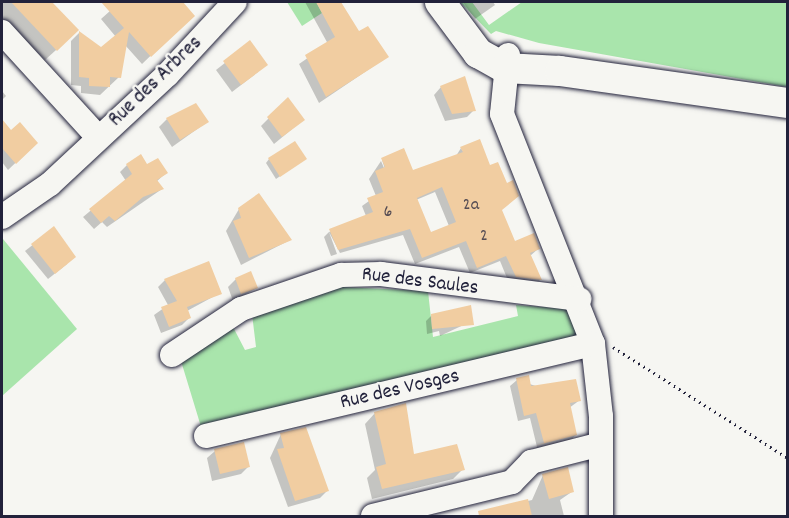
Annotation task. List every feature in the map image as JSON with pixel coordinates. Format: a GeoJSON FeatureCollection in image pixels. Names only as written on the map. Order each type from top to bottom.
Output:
{"type":"FeatureCollection","features":[{"type":"Feature","properties":{"kind":"main road"},"geometry":{"type":"LineString","coordinates":[[447,10],[506,62],[701,94],[788,103]]}},
{"type":"Feature","properties":{"kind":"main road"},"geometry":{"type":"LineString","coordinates":[[701,94],[788,118]]}},
{"type":"Feature","properties":{"kind":"street","name":"Rue des Arbres"},"geometry":{"type":"LineString","coordinates":[[2,216],[41,192],[72,158],[161,81],[236,2]]}},
{"type":"Feature","properties":{"kind":"street"},"geometry":{"type":"LineString","coordinates":[[2,32],[98,137]]}},
{"type":"Feature","properties":{"kind":"street"},"geometry":{"type":"LineString","coordinates":[[506,62],[502,114],[579,299],[593,344],[601,444],[601,516]]}},
{"type":"Feature","properties":{"kind":"street","name":"Rue des Saules"},"geometry":{"type":"LineString","coordinates":[[172,355],[241,309],[341,275],[381,274],[579,299]]}},
{"type":"Feature","properties":{"kind":"street","name":"Rue des Vosges"},"geometry":{"type":"LineString","coordinates":[[206,436],[593,344]]}},
{"type":"Feature","properties":{"kind":"street"},"geometry":{"type":"LineString","coordinates":[[373,516],[512,482],[531,462],[601,444]]}},
{"type":"Feature","properties":{"kind":"path"},"geometry":{"type":"LineString","coordinates":[[593,344],[629,355],[788,458]]}},
{"type":"Feature","properties":{"kind":"green space"},"geometry":{"type":"Polygon","coordinates":[[[287,2],[316,2],[322,13],[302,26],[287,2]]]}},
{"type":"Feature","properties":{"kind":"green space"},"geometry":{"type":"Polygon","coordinates":[[[460,2],[472,2],[489,25],[522,2],[787,2],[787,87],[539,43],[496,31],[491,34],[460,2]]]}},
{"type":"Feature","properties":{"kind":"green space"},"geometry":{"type":"Polygon","coordinates":[[[2,240],[77,329],[2,396],[2,240]]]}},
{"type":"Feature","properties":{"kind":"green space"},"geometry":{"type":"Polygon","coordinates":[[[341,287],[428,291],[433,337],[518,316],[516,305],[570,309],[581,336],[202,430],[181,361],[232,325],[245,350],[256,347],[252,314],[341,287]]]}},
{"type":"Feature","properties":{"kind":"building"},"geometry":{"type":"Polygon","coordinates":[[[11,2],[52,2],[79,30],[57,51],[11,2]]]}},
{"type":"Feature","properties":{"kind":"building"},"geometry":{"type":"Polygon","coordinates":[[[101,2],[183,2],[195,16],[151,57],[129,32],[121,78],[110,77],[110,87],[89,86],[89,78],[79,77],[79,31],[101,47],[124,28],[101,2]]]}},
{"type":"Feature","properties":{"kind":"building"},"geometry":{"type":"Polygon","coordinates":[[[316,2],[341,2],[359,31],[368,26],[389,57],[326,97],[305,55],[335,37],[316,2]]]}},
{"type":"Feature","properties":{"kind":"building"},"geometry":{"type":"Polygon","coordinates":[[[250,40],[268,65],[241,85],[223,61],[250,40]]]}},
{"type":"Feature","properties":{"kind":"building"},"geometry":{"type":"Polygon","coordinates":[[[465,76],[476,111],[452,114],[440,86],[465,76]]]}},
{"type":"Feature","properties":{"kind":"building"},"geometry":{"type":"Polygon","coordinates":[[[288,97],[305,120],[282,137],[267,117],[288,97]]]}},
{"type":"Feature","properties":{"kind":"building"},"geometry":{"type":"Polygon","coordinates":[[[196,103],[209,122],[180,140],[166,118],[196,103]]]}},
{"type":"Feature","properties":{"kind":"building"},"geometry":{"type":"Polygon","coordinates":[[[2,119],[11,130],[20,122],[38,143],[16,164],[2,148],[2,119]]]}},
{"type":"Feature","properties":{"kind":"building"},"geometry":{"type":"Polygon","coordinates":[[[480,139],[490,165],[498,162],[507,183],[513,180],[519,196],[502,210],[515,241],[534,233],[540,249],[530,253],[542,280],[516,277],[506,256],[477,268],[466,241],[422,258],[410,229],[338,250],[329,229],[373,212],[367,198],[383,192],[375,171],[385,167],[381,158],[404,148],[413,170],[463,152],[460,147],[480,139]],[[442,187],[417,198],[431,232],[456,222],[442,187]]]}},
{"type":"Feature","properties":{"kind":"building"},"geometry":{"type":"Polygon","coordinates":[[[295,141],[307,159],[280,177],[268,158],[295,141]]]}},
{"type":"Feature","properties":{"kind":"building"},"geometry":{"type":"Polygon","coordinates":[[[141,154],[147,164],[158,158],[168,173],[157,180],[164,189],[143,197],[115,221],[109,216],[101,223],[89,209],[132,174],[126,164],[141,154]]]}},
{"type":"Feature","properties":{"kind":"building"},"geometry":{"type":"Polygon","coordinates":[[[259,193],[292,240],[249,258],[233,221],[241,218],[238,208],[259,193]]]}},
{"type":"Feature","properties":{"kind":"building"},"geometry":{"type":"Polygon","coordinates":[[[54,226],[76,257],[55,274],[31,244],[54,226]]]}},
{"type":"Feature","properties":{"kind":"building"},"geometry":{"type":"Polygon","coordinates":[[[209,261],[222,294],[187,307],[191,318],[169,327],[161,307],[177,301],[164,279],[209,261]]]}},
{"type":"Feature","properties":{"kind":"building"},"geometry":{"type":"Polygon","coordinates":[[[251,271],[258,288],[241,294],[235,278],[251,271]]]}},
{"type":"Feature","properties":{"kind":"building"},"geometry":{"type":"Polygon","coordinates":[[[471,305],[474,325],[432,329],[431,314],[471,305]]]}},
{"type":"Feature","properties":{"kind":"building"},"geometry":{"type":"Polygon","coordinates":[[[529,375],[531,386],[576,379],[581,401],[570,403],[577,435],[534,446],[544,443],[536,413],[524,416],[516,378],[529,375]]]}},
{"type":"Feature","properties":{"kind":"building"},"geometry":{"type":"Polygon","coordinates":[[[406,403],[414,454],[457,444],[465,470],[382,489],[376,467],[386,464],[374,412],[406,403]]]}},
{"type":"Feature","properties":{"kind":"building"},"geometry":{"type":"Polygon","coordinates":[[[306,427],[329,491],[295,501],[277,449],[284,448],[280,433],[306,427]]]}},
{"type":"Feature","properties":{"kind":"building"},"geometry":{"type":"Polygon","coordinates":[[[244,442],[250,467],[220,474],[214,449],[244,442]]]}},
{"type":"Feature","properties":{"kind":"building"},"geometry":{"type":"Polygon","coordinates":[[[568,467],[574,492],[549,499],[542,474],[568,467]]]}},
{"type":"Feature","properties":{"kind":"building"},"geometry":{"type":"Polygon","coordinates":[[[528,499],[532,516],[479,516],[478,511],[528,499]]]}}]}
